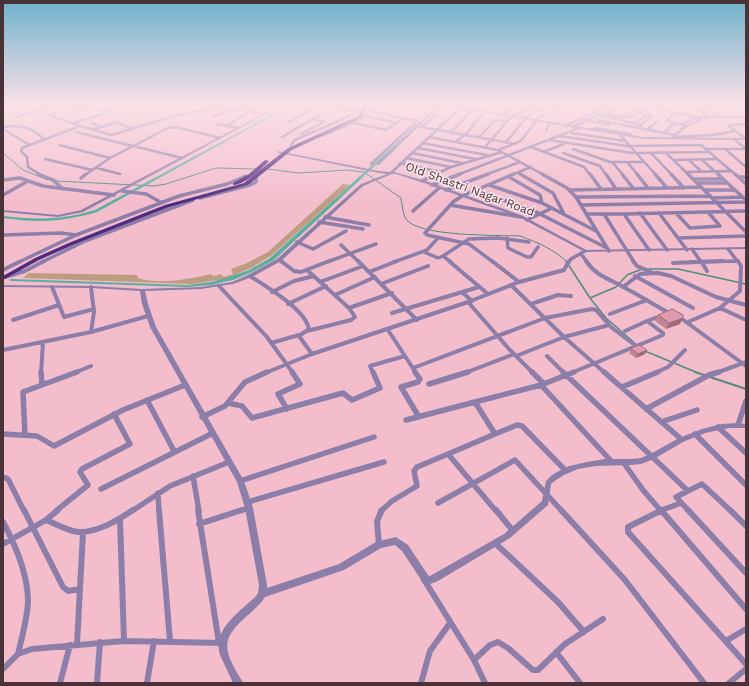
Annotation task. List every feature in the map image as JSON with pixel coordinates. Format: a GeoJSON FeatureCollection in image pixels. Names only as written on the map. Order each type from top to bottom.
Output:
{"type":"FeatureCollection","features":[{"type":"Feature","properties":{"kind":"highway"},"geometry":{"type":"LineString","coordinates":[[4,276],[52,249],[165,205],[240,186],[267,167],[291,145],[307,138]]}},
{"type":"Feature","properties":{"kind":"highway"},"geometry":{"type":"LineString","coordinates":[[255,176],[260,166],[302,142],[312,138]]}},
{"type":"Feature","properties":{"kind":"street"},"geometry":{"type":"LineString","coordinates":[[19,138],[28,144]]}},
{"type":"Feature","properties":{"kind":"street"},"geometry":{"type":"LineString","coordinates":[[45,138],[28,144],[21,150],[27,157],[26,163],[28,168],[54,182],[63,189]]}},
{"type":"Feature","properties":{"kind":"street"},"geometry":{"type":"LineString","coordinates":[[100,138],[182,158]]}},
{"type":"Feature","properties":{"kind":"street"},"geometry":{"type":"LineString","coordinates":[[81,178],[110,158],[149,138]]}},
{"type":"Feature","properties":{"kind":"street"},"geometry":{"type":"LineString","coordinates":[[3,211],[65,216],[82,211],[220,138]]}},
{"type":"Feature","properties":{"kind":"street"},"geometry":{"type":"LineString","coordinates":[[291,145],[292,142],[300,138]]}},
{"type":"Feature","properties":{"kind":"street"},"geometry":{"type":"LineString","coordinates":[[282,153],[316,138]]}},
{"type":"Feature","properties":{"kind":"street"},"geometry":{"type":"LineString","coordinates":[[371,164],[402,138]]}},
{"type":"Feature","properties":{"kind":"street"},"geometry":{"type":"LineString","coordinates":[[378,164],[405,138]]}},
{"type":"Feature","properties":{"kind":"street"},"geometry":{"type":"LineString","coordinates":[[3,286],[91,287],[142,290],[201,288],[219,286],[250,276],[279,260],[360,186],[391,173],[427,138]]}},
{"type":"Feature","properties":{"kind":"street"},"geometry":{"type":"LineString","coordinates":[[433,138],[500,151],[570,190],[576,197],[608,249]]}},
{"type":"Feature","properties":{"kind":"street"},"geometry":{"type":"LineString","coordinates":[[455,142],[461,138]]}},
{"type":"Feature","properties":{"kind":"street"},"geometry":{"type":"LineString","coordinates":[[483,138],[516,144]]}},
{"type":"Feature","properties":{"kind":"street"},"geometry":{"type":"LineString","coordinates":[[506,142],[509,138]]}},
{"type":"Feature","properties":{"kind":"street"},"geometry":{"type":"LineString","coordinates":[[422,181],[451,167],[489,156],[516,144],[524,138]]}},
{"type":"Feature","properties":{"kind":"street"},"geometry":{"type":"LineString","coordinates":[[432,185],[554,138]]}},
{"type":"Feature","properties":{"kind":"street"},"geometry":{"type":"LineString","coordinates":[[573,138],[631,147],[701,145]]}},
{"type":"Feature","properties":{"kind":"street"},"geometry":{"type":"LineString","coordinates":[[607,138],[626,141]]}},
{"type":"Feature","properties":{"kind":"street"},"geometry":{"type":"LineString","coordinates":[[623,138],[667,188]]}},
{"type":"Feature","properties":{"kind":"street"},"geometry":{"type":"LineString","coordinates":[[657,138],[671,138]]}},
{"type":"Feature","properties":{"kind":"street"},"geometry":{"type":"LineString","coordinates":[[685,138],[746,139]]}},
{"type":"Feature","properties":{"kind":"street"},"geometry":{"type":"LineString","coordinates":[[693,139],[746,184]]}},
{"type":"Feature","properties":{"kind":"street"},"geometry":{"type":"LineString","coordinates":[[734,139],[746,149]]}},
{"type":"Feature","properties":{"kind":"street"},"geometry":{"type":"LineString","coordinates":[[485,148],[492,140]]}},
{"type":"Feature","properties":{"kind":"street"},"geometry":{"type":"LineString","coordinates":[[548,140],[580,146],[636,153],[708,152]]}},
{"type":"Feature","properties":{"kind":"street"},"geometry":{"type":"LineString","coordinates":[[422,143],[489,156]]}},
{"type":"Feature","properties":{"kind":"street"},"geometry":{"type":"LineString","coordinates":[[543,152],[566,143]]}},
{"type":"Feature","properties":{"kind":"street"},"geometry":{"type":"LineString","coordinates":[[59,145],[110,158]]}},
{"type":"Feature","properties":{"kind":"street"},"geometry":{"type":"LineString","coordinates":[[556,156],[580,146]]}},
{"type":"Feature","properties":{"kind":"street"},"geometry":{"type":"LineString","coordinates":[[531,147],[586,168],[601,189]]}},
{"type":"Feature","properties":{"kind":"street"},"geometry":{"type":"LineString","coordinates":[[418,148],[476,159]]}},
{"type":"Feature","properties":{"kind":"street"},"geometry":{"type":"LineString","coordinates":[[573,148],[611,162],[644,162]]}},
{"type":"Feature","properties":{"kind":"street"},"geometry":{"type":"LineString","coordinates":[[705,148],[746,149]]}},
{"type":"Feature","properties":{"kind":"street"},"geometry":{"type":"LineString","coordinates":[[725,149],[746,167]]}},
{"type":"Feature","properties":{"kind":"street","name":"Old Shastri Nagar Road"},"geometry":{"type":"LineString","coordinates":[[282,153],[372,171],[391,173],[422,181],[525,218],[583,253]]}},
{"type":"Feature","properties":{"kind":"street"},"geometry":{"type":"LineString","coordinates":[[412,153],[462,164]]}},
{"type":"Feature","properties":{"kind":"street"},"geometry":{"type":"LineString","coordinates":[[563,153],[600,166],[616,189]]}},
{"type":"Feature","properties":{"kind":"street"},"geometry":{"type":"LineString","coordinates":[[651,153],[684,188]]}},
{"type":"Feature","properties":{"kind":"street"},"geometry":{"type":"LineString","coordinates":[[666,153],[746,232]]}},
{"type":"Feature","properties":{"kind":"street"},"geometry":{"type":"LineString","coordinates":[[406,158],[451,167]]}},
{"type":"Feature","properties":{"kind":"street"},"geometry":{"type":"LineString","coordinates":[[673,160],[716,158]]}},
{"type":"Feature","properties":{"kind":"street"},"geometry":{"type":"LineString","coordinates":[[45,159],[92,170]]}},
{"type":"Feature","properties":{"kind":"street"},"geometry":{"type":"LineString","coordinates":[[701,159],[746,201]]}},
{"type":"Feature","properties":{"kind":"street"},"geometry":{"type":"LineString","coordinates":[[689,160],[702,172]]}},
{"type":"Feature","properties":{"kind":"street"},"geometry":{"type":"LineString","coordinates":[[446,190],[520,162]]}},
{"type":"Feature","properties":{"kind":"street"},"geometry":{"type":"LineString","coordinates":[[611,162],[633,188]]}},
{"type":"Feature","properties":{"kind":"street"},"geometry":{"type":"LineString","coordinates":[[627,162],[648,188]]}},
{"type":"Feature","properties":{"kind":"street"},"geometry":{"type":"LineString","coordinates":[[400,164],[440,172]]}},
{"type":"Feature","properties":{"kind":"street"},"geometry":{"type":"LineString","coordinates":[[519,282],[471,245],[427,235],[426,232],[450,205],[462,196],[531,167]]}},
{"type":"Feature","properties":{"kind":"street"},"geometry":{"type":"LineString","coordinates":[[97,168],[120,174]]}},
{"type":"Feature","properties":{"kind":"street"},"geometry":{"type":"LineString","coordinates":[[685,172],[732,172]]}},
{"type":"Feature","properties":{"kind":"street"},"geometry":{"type":"LineString","coordinates":[[518,173],[553,192],[564,215]]}},
{"type":"Feature","properties":{"kind":"street"},"geometry":{"type":"LineString","coordinates":[[508,177],[540,194],[542,203]]}},
{"type":"Feature","properties":{"kind":"street"},"geometry":{"type":"LineString","coordinates":[[738,177],[746,177]]}},
{"type":"Feature","properties":{"kind":"street"},"geometry":{"type":"LineString","coordinates":[[3,180],[19,178],[43,186],[114,195]]}},
{"type":"Feature","properties":{"kind":"street"},"geometry":{"type":"LineString","coordinates":[[693,179],[723,179]]}},
{"type":"Feature","properties":{"kind":"street"},"geometry":{"type":"LineString","coordinates":[[3,195],[28,181]]}},
{"type":"Feature","properties":{"kind":"street"},"geometry":{"type":"LineString","coordinates":[[697,183],[728,183]]}},
{"type":"Feature","properties":{"kind":"street"},"geometry":{"type":"LineString","coordinates":[[489,185],[542,203],[596,231]]}},
{"type":"Feature","properties":{"kind":"street"},"geometry":{"type":"LineString","coordinates":[[570,190],[701,187]]}},
{"type":"Feature","properties":{"kind":"street"},"geometry":{"type":"LineString","coordinates":[[413,211],[439,188]]}},
{"type":"Feature","properties":{"kind":"street"},"geometry":{"type":"LineString","coordinates":[[124,190],[150,196],[165,205]]}},
{"type":"Feature","properties":{"kind":"street"},"geometry":{"type":"LineString","coordinates":[[476,190],[540,214],[608,249]]}},
{"type":"Feature","properties":{"kind":"street"},"geometry":{"type":"LineString","coordinates":[[704,190],[735,190]]}},
{"type":"Feature","properties":{"kind":"street"},"geometry":{"type":"LineString","coordinates":[[576,197],[743,197]]}},
{"type":"Feature","properties":{"kind":"street"},"geometry":{"type":"LineString","coordinates":[[581,205],[717,203],[746,201]]}},
{"type":"Feature","properties":{"kind":"street"},"geometry":{"type":"LineString","coordinates":[[3,270],[76,235],[165,205]]}},
{"type":"Feature","properties":{"kind":"street"},"geometry":{"type":"LineString","coordinates":[[450,205],[525,218],[540,214],[552,208]]}},
{"type":"Feature","properties":{"kind":"street"},"geometry":{"type":"LineString","coordinates":[[586,214],[746,211]]}},
{"type":"Feature","properties":{"kind":"street"},"geometry":{"type":"LineString","coordinates":[[676,212],[690,228],[720,226],[708,212]]}},
{"type":"Feature","properties":{"kind":"street"},"geometry":{"type":"LineString","coordinates":[[640,213],[667,250]]}},
{"type":"Feature","properties":{"kind":"street"},"geometry":{"type":"LineString","coordinates":[[659,213],[678,238],[701,262],[708,272]]}},
{"type":"Feature","properties":{"kind":"street"},"geometry":{"type":"LineString","coordinates":[[604,214],[633,261],[641,268],[671,276],[711,295],[746,305]]}},
{"type":"Feature","properties":{"kind":"street"},"geometry":{"type":"LineString","coordinates":[[624,214],[649,250]]}},
{"type":"Feature","properties":{"kind":"street"},"geometry":{"type":"LineString","coordinates":[[325,217],[369,225]]}},
{"type":"Feature","properties":{"kind":"street"},"geometry":{"type":"LineString","coordinates":[[320,222],[363,229]]}},
{"type":"Feature","properties":{"kind":"street"},"geometry":{"type":"LineString","coordinates":[[741,227],[746,227]]}},
{"type":"Feature","properties":{"kind":"street"},"geometry":{"type":"LineString","coordinates":[[297,242],[313,249],[346,231]]}},
{"type":"Feature","properties":{"kind":"street"},"geometry":{"type":"LineString","coordinates":[[3,235],[24,236],[64,232],[76,235]]}},
{"type":"Feature","properties":{"kind":"street"},"geometry":{"type":"LineString","coordinates":[[678,238],[746,236]]}},
{"type":"Feature","properties":{"kind":"street"},"geometry":{"type":"LineString","coordinates":[[369,272],[424,252],[438,238]]}},
{"type":"Feature","properties":{"kind":"street"},"geometry":{"type":"LineString","coordinates":[[424,252],[438,258],[465,243],[466,240],[472,238],[507,238],[529,242]]}},
{"type":"Feature","properties":{"kind":"street"},"geometry":{"type":"LineString","coordinates":[[507,238],[508,248],[526,257],[531,257],[538,247]]}},
{"type":"Feature","properties":{"kind":"street"},"geometry":{"type":"LineString","coordinates":[[279,260],[297,272],[307,270],[376,244]]}},
{"type":"Feature","properties":{"kind":"street"},"geometry":{"type":"LineString","coordinates":[[341,245],[392,293],[417,320]]}},
{"type":"Feature","properties":{"kind":"street"},"geometry":{"type":"LineString","coordinates":[[202,417],[228,403],[248,380],[312,354],[470,302],[519,282],[564,270],[570,259],[583,253],[608,249],[628,251],[746,248]]}},
{"type":"Feature","properties":{"kind":"street"},"geometry":{"type":"LineString","coordinates":[[688,322],[720,308],[740,291],[741,266],[728,249]]}},
{"type":"Feature","properties":{"kind":"street"},"geometry":{"type":"LineString","coordinates":[[583,253],[593,271],[688,322],[745,364]]}},
{"type":"Feature","properties":{"kind":"street"},"geometry":{"type":"LineString","coordinates":[[443,256],[488,294]]}},
{"type":"Feature","properties":{"kind":"street"},"geometry":{"type":"LineString","coordinates":[[673,263],[738,261]]}},
{"type":"Feature","properties":{"kind":"street"},"geometry":{"type":"LineString","coordinates":[[320,282],[363,266]]}},
{"type":"Feature","properties":{"kind":"street"},"geometry":{"type":"LineString","coordinates":[[382,284],[428,266]]}},
{"type":"Feature","properties":{"kind":"street"},"geometry":{"type":"LineString","coordinates":[[271,343],[354,319],[355,317],[349,308],[307,270]]}},
{"type":"Feature","properties":{"kind":"street"},"geometry":{"type":"LineString","coordinates":[[619,286],[635,276],[650,271]]}},
{"type":"Feature","properties":{"kind":"street"},"geometry":{"type":"LineString","coordinates":[[250,276],[288,304],[307,321],[310,327],[307,332]]}},
{"type":"Feature","properties":{"kind":"street"},"geometry":{"type":"LineString","coordinates":[[272,292],[294,281],[314,276]]}},
{"type":"Feature","properties":{"kind":"street"},"geometry":{"type":"LineString","coordinates":[[635,276],[693,308]]}},
{"type":"Feature","properties":{"kind":"street"},"geometry":{"type":"LineString","coordinates":[[335,295],[375,277]]}},
{"type":"Feature","properties":{"kind":"street"},"geometry":{"type":"LineString","coordinates":[[511,285],[564,337],[681,440]]}},
{"type":"Feature","properties":{"kind":"street"},"geometry":{"type":"LineString","coordinates":[[219,286],[271,343],[301,383],[278,394],[287,410]]}},
{"type":"Feature","properties":{"kind":"street"},"geometry":{"type":"LineString","coordinates":[[288,304],[326,286]]}},
{"type":"Feature","properties":{"kind":"street"},"geometry":{"type":"LineString","coordinates":[[52,287],[65,317],[94,308]]}},
{"type":"Feature","properties":{"kind":"street"},"geometry":{"type":"LineString","coordinates":[[91,287],[90,296],[94,308],[90,324],[91,332]]}},
{"type":"Feature","properties":{"kind":"street"},"geometry":{"type":"LineString","coordinates":[[392,313],[479,287]]}},
{"type":"Feature","properties":{"kind":"street"},"geometry":{"type":"LineString","coordinates":[[142,290],[148,316],[202,417],[213,433],[240,481],[249,505],[263,585],[262,594]]}},
{"type":"Feature","properties":{"kind":"street"},"geometry":{"type":"LineString","coordinates":[[462,292],[497,336],[612,462]]}},
{"type":"Feature","properties":{"kind":"street"},"geometry":{"type":"LineString","coordinates":[[349,308],[392,293]]}},
{"type":"Feature","properties":{"kind":"street"},"geometry":{"type":"LineString","coordinates":[[531,304],[558,295],[571,296]]}},
{"type":"Feature","properties":{"kind":"street"},"geometry":{"type":"LineString","coordinates":[[610,314],[647,300]]}},
{"type":"Feature","properties":{"kind":"street"},"geometry":{"type":"LineString","coordinates":[[13,320],[59,305]]}},
{"type":"Feature","properties":{"kind":"street"},"geometry":{"type":"LineString","coordinates":[[413,368],[545,318],[593,308],[609,325],[638,346]]}},
{"type":"Feature","properties":{"kind":"street"},"geometry":{"type":"LineString","coordinates":[[720,308],[746,320]]}},
{"type":"Feature","properties":{"kind":"street"},"geometry":{"type":"LineString","coordinates":[[624,331],[668,312]]}},
{"type":"Feature","properties":{"kind":"street"},"geometry":{"type":"LineString","coordinates":[[3,350],[91,332],[148,316]]}},
{"type":"Feature","properties":{"kind":"street"},"geometry":{"type":"LineString","coordinates":[[406,420],[542,385],[664,334],[647,321]]}},
{"type":"Feature","properties":{"kind":"street"},"geometry":{"type":"LineString","coordinates":[[429,384],[476,369],[564,337],[609,325]]}},
{"type":"Feature","properties":{"kind":"street"},"geometry":{"type":"LineString","coordinates":[[388,330],[420,380],[403,386],[402,388],[419,417]]}},
{"type":"Feature","properties":{"kind":"street"},"geometry":{"type":"LineString","coordinates":[[300,335],[300,340],[312,354]]}},
{"type":"Feature","properties":{"kind":"street"},"geometry":{"type":"LineString","coordinates":[[42,384],[40,367],[43,342]]}},
{"type":"Feature","properties":{"kind":"street"},"geometry":{"type":"LineString","coordinates":[[622,387],[673,363],[685,350]]}},
{"type":"Feature","properties":{"kind":"street"},"geometry":{"type":"LineString","coordinates":[[228,403],[242,406],[252,418],[343,394],[352,400],[378,390],[380,387],[370,366],[405,356]]}},
{"type":"Feature","properties":{"kind":"street"},"geometry":{"type":"LineString","coordinates":[[547,356],[687,490]]}},
{"type":"Feature","properties":{"kind":"street"},"geometry":{"type":"LineString","coordinates":[[646,409],[707,376],[745,364]]}},
{"type":"Feature","properties":{"kind":"street"},"geometry":{"type":"LineString","coordinates":[[25,436],[22,393],[91,366]]}},
{"type":"Feature","properties":{"kind":"street"},"geometry":{"type":"LineString","coordinates":[[3,434],[39,436],[54,446],[114,414],[185,385]]}},
{"type":"Feature","properties":{"kind":"street"},"geometry":{"type":"LineString","coordinates":[[147,400],[174,451]]}},
{"type":"Feature","properties":{"kind":"street"},"geometry":{"type":"LineString","coordinates":[[420,573],[425,578],[430,580],[496,544],[544,503],[548,483],[551,479],[566,471],[612,462],[639,461],[653,456],[695,434],[718,427],[742,425],[746,401]]}},
{"type":"Feature","properties":{"kind":"street"},"geometry":{"type":"LineString","coordinates":[[475,402],[495,434]]}},
{"type":"Feature","properties":{"kind":"street"},"geometry":{"type":"LineString","coordinates":[[661,422],[697,410]]}},
{"type":"Feature","properties":{"kind":"street"},"geometry":{"type":"LineString","coordinates":[[3,544],[46,520],[88,485],[80,472],[82,469],[130,444],[114,414]]}},
{"type":"Feature","properties":{"kind":"street"},"geometry":{"type":"LineString","coordinates":[[379,545],[376,525],[379,513],[386,504],[417,486],[414,471],[417,467],[517,425],[522,426],[566,471]]}},
{"type":"Feature","properties":{"kind":"street"},"geometry":{"type":"LineString","coordinates":[[718,427],[746,453]]}},
{"type":"Feature","properties":{"kind":"street"},"geometry":{"type":"LineString","coordinates":[[102,488],[213,433]]}},
{"type":"Feature","properties":{"kind":"street"},"geometry":{"type":"LineString","coordinates":[[695,434],[746,485]]}},
{"type":"Feature","properties":{"kind":"street"},"geometry":{"type":"LineString","coordinates":[[240,481],[374,437]]}},
{"type":"Feature","properties":{"kind":"street"},"geometry":{"type":"LineString","coordinates":[[448,454],[513,531]]}},
{"type":"Feature","properties":{"kind":"street"},"geometry":{"type":"LineString","coordinates":[[438,503],[513,460],[518,462],[641,599],[670,641],[704,683]]}},
{"type":"Feature","properties":{"kind":"street"},"geometry":{"type":"LineString","coordinates":[[46,520],[76,532],[99,528],[120,519],[158,493],[193,476],[229,462]]}},
{"type":"Feature","properties":{"kind":"street"},"geometry":{"type":"LineString","coordinates":[[199,524],[249,505],[384,462]]}},
{"type":"Feature","properties":{"kind":"street"},"geometry":{"type":"LineString","coordinates":[[623,462],[660,510],[746,609]]}},
{"type":"Feature","properties":{"kind":"street"},"geometry":{"type":"LineString","coordinates":[[193,476],[199,524],[220,643],[238,683]]}},
{"type":"Feature","properties":{"kind":"street"},"geometry":{"type":"LineString","coordinates":[[3,477],[8,479],[63,587],[68,590],[80,589]]}},
{"type":"Feature","properties":{"kind":"street"},"geometry":{"type":"LineString","coordinates":[[746,526],[706,486],[699,485],[676,497],[746,573]]}},
{"type":"Feature","properties":{"kind":"street"},"geometry":{"type":"LineString","coordinates":[[158,493],[170,641]]}},
{"type":"Feature","properties":{"kind":"street"},"geometry":{"type":"LineString","coordinates":[[681,503],[660,510],[628,527],[628,532],[746,664]]}},
{"type":"Feature","properties":{"kind":"street"},"geometry":{"type":"LineString","coordinates":[[120,519],[124,640]]}},
{"type":"Feature","properties":{"kind":"street"},"geometry":{"type":"LineString","coordinates":[[3,522],[12,538],[26,585],[28,601],[28,611],[18,654]]}},
{"type":"Feature","properties":{"kind":"street"},"geometry":{"type":"LineString","coordinates":[[60,683],[73,644],[80,589],[82,532]]}},
{"type":"Feature","properties":{"kind":"street"},"geometry":{"type":"LineString","coordinates":[[220,643],[229,628],[262,594],[341,567],[379,545],[392,542],[400,543],[410,554],[450,623],[474,660],[485,683]]}},
{"type":"Feature","properties":{"kind":"street"},"geometry":{"type":"LineString","coordinates":[[496,544],[558,602],[584,632]]}},
{"type":"Feature","properties":{"kind":"street"},"geometry":{"type":"LineString","coordinates":[[474,660],[491,644],[499,642],[505,644],[533,670],[541,668],[556,652],[603,619]]}},
{"type":"Feature","properties":{"kind":"street"},"geometry":{"type":"LineString","coordinates":[[421,683],[430,651],[450,623]]}},
{"type":"Feature","properties":{"kind":"street"},"geometry":{"type":"LineString","coordinates":[[726,641],[746,629]]}},
{"type":"Feature","properties":{"kind":"street"},"geometry":{"type":"LineString","coordinates":[[3,669],[18,654],[32,649],[73,644],[124,640],[220,643]]}},
{"type":"Feature","properties":{"kind":"street"},"geometry":{"type":"LineString","coordinates":[[147,683],[154,641]]}},
{"type":"Feature","properties":{"kind":"street"},"geometry":{"type":"LineString","coordinates":[[97,683],[100,642]]}},
{"type":"Feature","properties":{"kind":"street"},"geometry":{"type":"LineString","coordinates":[[556,652],[580,683]]}},
{"type":"Feature","properties":{"kind":"street"},"geometry":{"type":"LineString","coordinates":[[729,683],[746,669]]}},
{"type":"Feature","properties":{"kind":"shaded area"},"geometry":{"type":"Polygon","coordinates":[[[343,184],[350,185],[272,255],[253,267],[225,279],[191,284],[23,278],[29,273],[137,275],[138,278],[156,281],[184,279],[211,274],[213,276],[221,274],[224,277],[233,274],[231,269],[247,263],[268,252],[343,184]]]}},
{"type":"Feature","properties":{"kind":"building"},"geometry":{"type":"Polygon","coordinates":[[[672,309],[683,315],[683,318],[669,323],[658,315],[672,309]]]}},
{"type":"Feature","properties":{"kind":"building"},"geometry":{"type":"Polygon","coordinates":[[[639,345],[647,350],[638,354],[631,348],[639,345]]]}},
{"type":"Feature","properties":{"kind":"waterway"},"geometry":{"type":"LineString","coordinates":[[3,217],[28,220],[50,220],[83,215],[96,211],[231,138]]}},
{"type":"Feature","properties":{"kind":"waterway"},"geometry":{"type":"LineString","coordinates":[[11,280],[187,286],[221,281],[241,275],[272,259],[403,138]]}},
{"type":"Feature","properties":{"kind":"waterway"},"geometry":{"type":"LineString","coordinates":[[3,153],[23,170],[48,180]]}},
{"type":"Feature","properties":{"kind":"waterway"},"geometry":{"type":"LineString","coordinates":[[56,181],[154,186],[166,184],[216,168],[257,169]]}},
{"type":"Feature","properties":{"kind":"waterway"},"geometry":{"type":"LineString","coordinates":[[267,169],[299,173],[347,170],[364,172],[401,198],[405,217],[413,225],[426,229],[459,234],[520,236],[545,247],[566,261]]}},
{"type":"Feature","properties":{"kind":"waterway"},"geometry":{"type":"LineString","coordinates":[[566,261],[590,298]]}},
{"type":"Feature","properties":{"kind":"waterway"},"geometry":{"type":"LineString","coordinates":[[590,298],[616,287],[627,275],[642,269]]}},
{"type":"Feature","properties":{"kind":"waterway"},"geometry":{"type":"LineString","coordinates":[[648,269],[678,269],[746,284]]}},
{"type":"Feature","properties":{"kind":"waterway"},"geometry":{"type":"LineString","coordinates":[[590,298],[606,318],[637,345]]}},
{"type":"Feature","properties":{"kind":"waterway"},"geometry":{"type":"LineString","coordinates":[[645,351],[698,373]]}},
{"type":"Feature","properties":{"kind":"waterway"},"geometry":{"type":"LineString","coordinates":[[698,373],[704,375]]}},
{"type":"Feature","properties":{"kind":"waterway"},"geometry":{"type":"LineString","coordinates":[[710,377],[746,389]]}}]}
